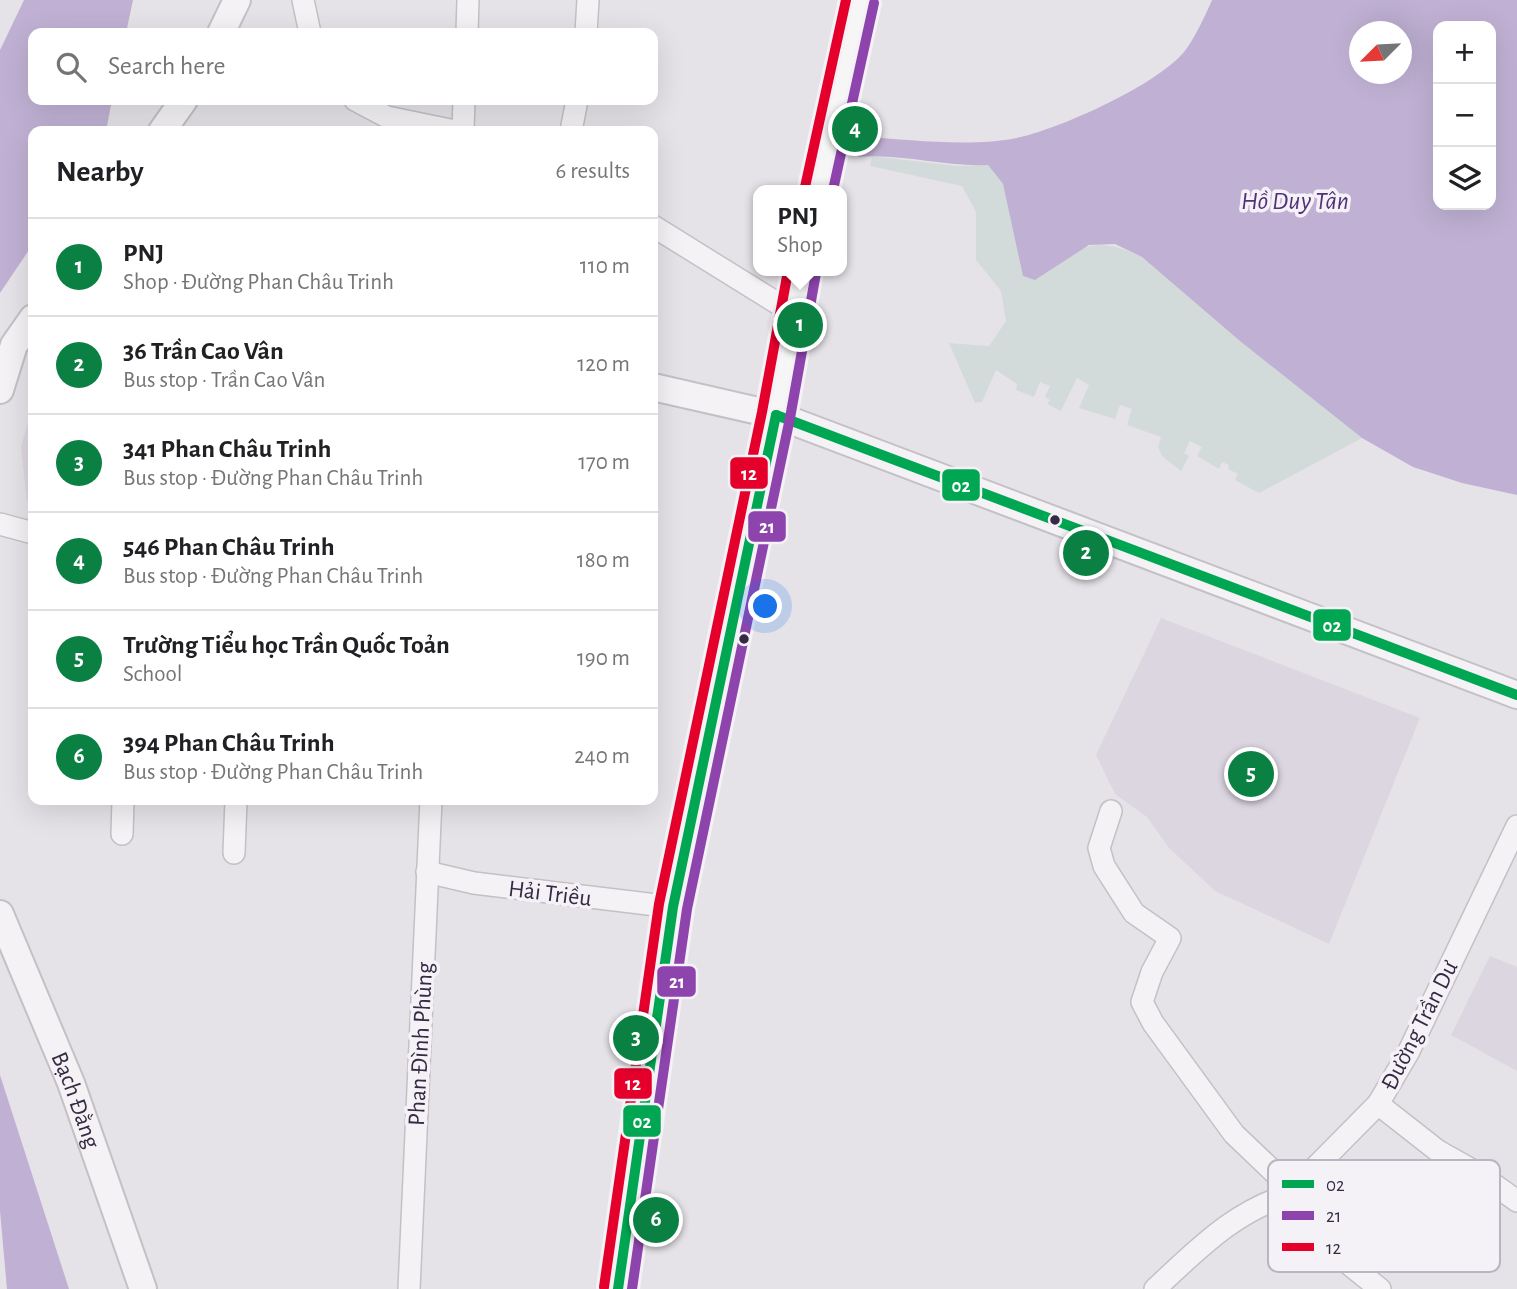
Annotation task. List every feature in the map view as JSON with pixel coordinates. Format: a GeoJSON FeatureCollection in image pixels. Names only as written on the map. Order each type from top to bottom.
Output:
{"type":"FeatureCollection","features":[{"type":"Feature","properties":{"kind":"main road"},"geometry":{"type":"LineString","coordinates":[[820,185],[860,0]]}},
{"type":"Feature","properties":{"kind":"main road"},"geometry":{"type":"LineString","coordinates":[[618,1289],[673,907],[776,415],[801,276]]}},
{"type":"Feature","properties":{"kind":"street"},"geometry":{"type":"LineString","coordinates":[[223,28],[237,0]]}},
{"type":"Feature","properties":{"kind":"street"},"geometry":{"type":"LineString","coordinates":[[303,0],[309,28]]}},
{"type":"Feature","properties":{"kind":"street"},"geometry":{"type":"LineString","coordinates":[[467,28],[468,0]]}},
{"type":"Feature","properties":{"kind":"street"},"geometry":{"type":"LineString","coordinates":[[586,28],[588,0]]}},
{"type":"Feature","properties":{"kind":"street"},"geometry":{"type":"LineString","coordinates":[[166,126],[180,105]]}},
{"type":"Feature","properties":{"kind":"street"},"geometry":{"type":"LineString","coordinates":[[364,105],[387,117],[431,126]]}},
{"type":"Feature","properties":{"kind":"street"},"geometry":{"type":"LineString","coordinates":[[463,126],[464,105]]}},
{"type":"Feature","properties":{"kind":"street"},"geometry":{"type":"LineString","coordinates":[[572,126],[576,105]]}},
{"type":"Feature","properties":{"kind":"street"},"geometry":{"type":"LineString","coordinates":[[658,229],[793,313]]}},
{"type":"Feature","properties":{"kind":"street"},"geometry":{"type":"LineString","coordinates":[[0,390],[24,345]]}},
{"type":"Feature","properties":{"kind":"street"},"geometry":{"type":"LineString","coordinates":[[658,388],[776,415],[1517,695]]}},
{"type":"Feature","properties":{"kind":"street"},"geometry":{"type":"LineString","coordinates":[[0,523],[28,531]]}},
{"type":"Feature","properties":{"kind":"street"},"geometry":{"type":"LineString","coordinates":[[122,834],[124,805]]}},
{"type":"Feature","properties":{"kind":"street"},"geometry":{"type":"LineString","coordinates":[[234,853],[236,805]]}},
{"type":"Feature","properties":{"kind":"street","name":"Phan Đình Phùng"},"geometry":{"type":"LineString","coordinates":[[409,1289],[431,805]]}},
{"type":"Feature","properties":{"kind":"street"},"geometry":{"type":"LineString","coordinates":[[1111,811],[1099,848],[1104,866],[1134,913],[1170,938],[1152,972],[1142,1002],[1153,1023],[1234,1134],[1268,1166]]}},
{"type":"Feature","properties":{"kind":"street","name":"Đường Trần Dư"},"geometry":{"type":"LineString","coordinates":[[1323,1160],[1378,1104],[1408,1053],[1517,826]]}},
{"type":"Feature","properties":{"kind":"street","name":"Hải Triều"},"geometry":{"type":"LineString","coordinates":[[428,872],[474,883],[673,907]]}},
{"type":"Feature","properties":{"kind":"street","name":"Bạch Đằng"},"geometry":{"type":"LineString","coordinates":[[0,914],[71,1083],[143,1289]]}},
{"type":"Feature","properties":{"kind":"street"},"geometry":{"type":"LineString","coordinates":[[1378,1104],[1455,1160]]}},
{"type":"Feature","properties":{"kind":"street"},"geometry":{"type":"LineString","coordinates":[[1500,1189],[1517,1201]]}},
{"type":"Feature","properties":{"kind":"street"},"geometry":{"type":"LineString","coordinates":[[1155,1289],[1220,1229],[1268,1200]]}},
{"type":"Feature","properties":{"kind":"street"},"geometry":{"type":"LineString","coordinates":[[1359,1272],[1380,1289]]}},
{"type":"Feature","properties":{"kind":"shaded area"},"geometry":{"type":"Polygon","coordinates":[[[872,156],[957,166],[988,165],[1003,184],[1011,213],[1046,273],[1081,249],[1092,246],[1114,247],[1142,257],[1362,438],[1259,493],[1235,480],[1238,474],[1228,469],[1229,465],[1222,462],[1219,469],[1197,456],[1202,447],[1190,441],[1184,453],[1189,456],[1181,471],[1162,456],[1158,447],[1161,437],[1127,425],[1132,409],[1120,405],[1115,419],[1079,408],[1089,385],[1077,378],[1061,411],[1047,404],[1050,400],[1045,397],[1050,386],[1040,382],[1034,397],[1016,390],[1017,384],[996,370],[982,402],[975,403],[949,343],[989,346],[1006,321],[1001,291],[976,260],[976,212],[962,186],[870,166],[872,156]]]}},
{"type":"Feature","properties":{"kind":"shaded area"},"geometry":{"type":"Polygon","coordinates":[[[28,422],[28,502],[27,501],[21,447],[28,422]]]}},
{"type":"Feature","properties":{"kind":"shaded area"},"geometry":{"type":"Polygon","coordinates":[[[1161,618],[1420,718],[1329,944],[1215,891],[1169,848],[1147,817],[1115,794],[1096,755],[1161,618]]]}},
{"type":"Feature","properties":{"kind":"shaded area"},"geometry":{"type":"Polygon","coordinates":[[[1490,956],[1517,967],[1517,1071],[1451,1035],[1490,956]]]}},
{"type":"Feature","properties":{"kind":"water"},"geometry":{"type":"Polygon","coordinates":[[[24,0],[133,0],[127,28],[28,28],[28,105],[111,105],[107,126],[28,126],[28,251],[0,293],[0,50],[24,0]]]}},
{"type":"Feature","properties":{"kind":"water","name":"Hồ Duy Tân"},"geometry":{"type":"Polygon","coordinates":[[[1212,0],[1517,0],[1517,495],[1462,483],[1413,467],[1362,438],[1240,341],[1142,257],[1115,244],[1089,245],[1035,280],[1023,276],[1003,184],[988,165],[858,157],[865,137],[987,142],[1043,131],[1110,102],[1153,78],[1184,52],[1200,27],[1212,0]]]}},
{"type":"Feature","properties":{"kind":"water"},"geometry":{"type":"Polygon","coordinates":[[[0,1075],[69,1289],[7,1289],[0,1211],[0,1075]]]}},
{"type":"Feature","properties":{"kind":"transit line","name":"12"},"geometry":{"type":"LineString","coordinates":[[805,185],[846,0]]}},
{"type":"Feature","properties":{"kind":"transit line","name":"21"},"geometry":{"type":"LineString","coordinates":[[834,185],[874,3]]}},
{"type":"Feature","properties":{"kind":"transit line","name":"12"},"geometry":{"type":"LineString","coordinates":[[604,1287],[659,904],[762,412],[787,276]]}},
{"type":"Feature","properties":{"kind":"transit line","name":"21"},"geometry":{"type":"LineString","coordinates":[[632,1289],[687,909],[790,418],[815,276]]}},
{"type":"Feature","properties":{"kind":"transit line","name":"02"},"geometry":{"type":"LineString","coordinates":[[776,415],[1517,695]]}},
{"type":"Feature","properties":{"kind":"transit line","name":"02"},"geometry":{"type":"LineString","coordinates":[[618,1289],[673,907],[776,415]]}},
{"type":"Feature","properties":{"kind":"place","name":"546 Phan Châu Trinh"},"geometry":{"type":"Point","coordinates":[855,129]}},
{"type":"Feature","properties":{"kind":"place","name":"PNJ"},"geometry":{"type":"Point","coordinates":[800,325]}},
{"type":"Feature","properties":{"kind":"place","name":"36 Trần Cao Vân"},"geometry":{"type":"Point","coordinates":[1086,553]}},
{"type":"Feature","properties":{"kind":"place","name":"Trường Tiểu học Trần Quốc Toản"},"geometry":{"type":"Point","coordinates":[1251,774]}},
{"type":"Feature","properties":{"kind":"place","name":"341 Phan Châu Trinh"},"geometry":{"type":"Point","coordinates":[636,1038]}},
{"type":"Feature","properties":{"kind":"place","name":"394 Phan Châu Trinh"},"geometry":{"type":"Point","coordinates":[656,1220]}}]}
